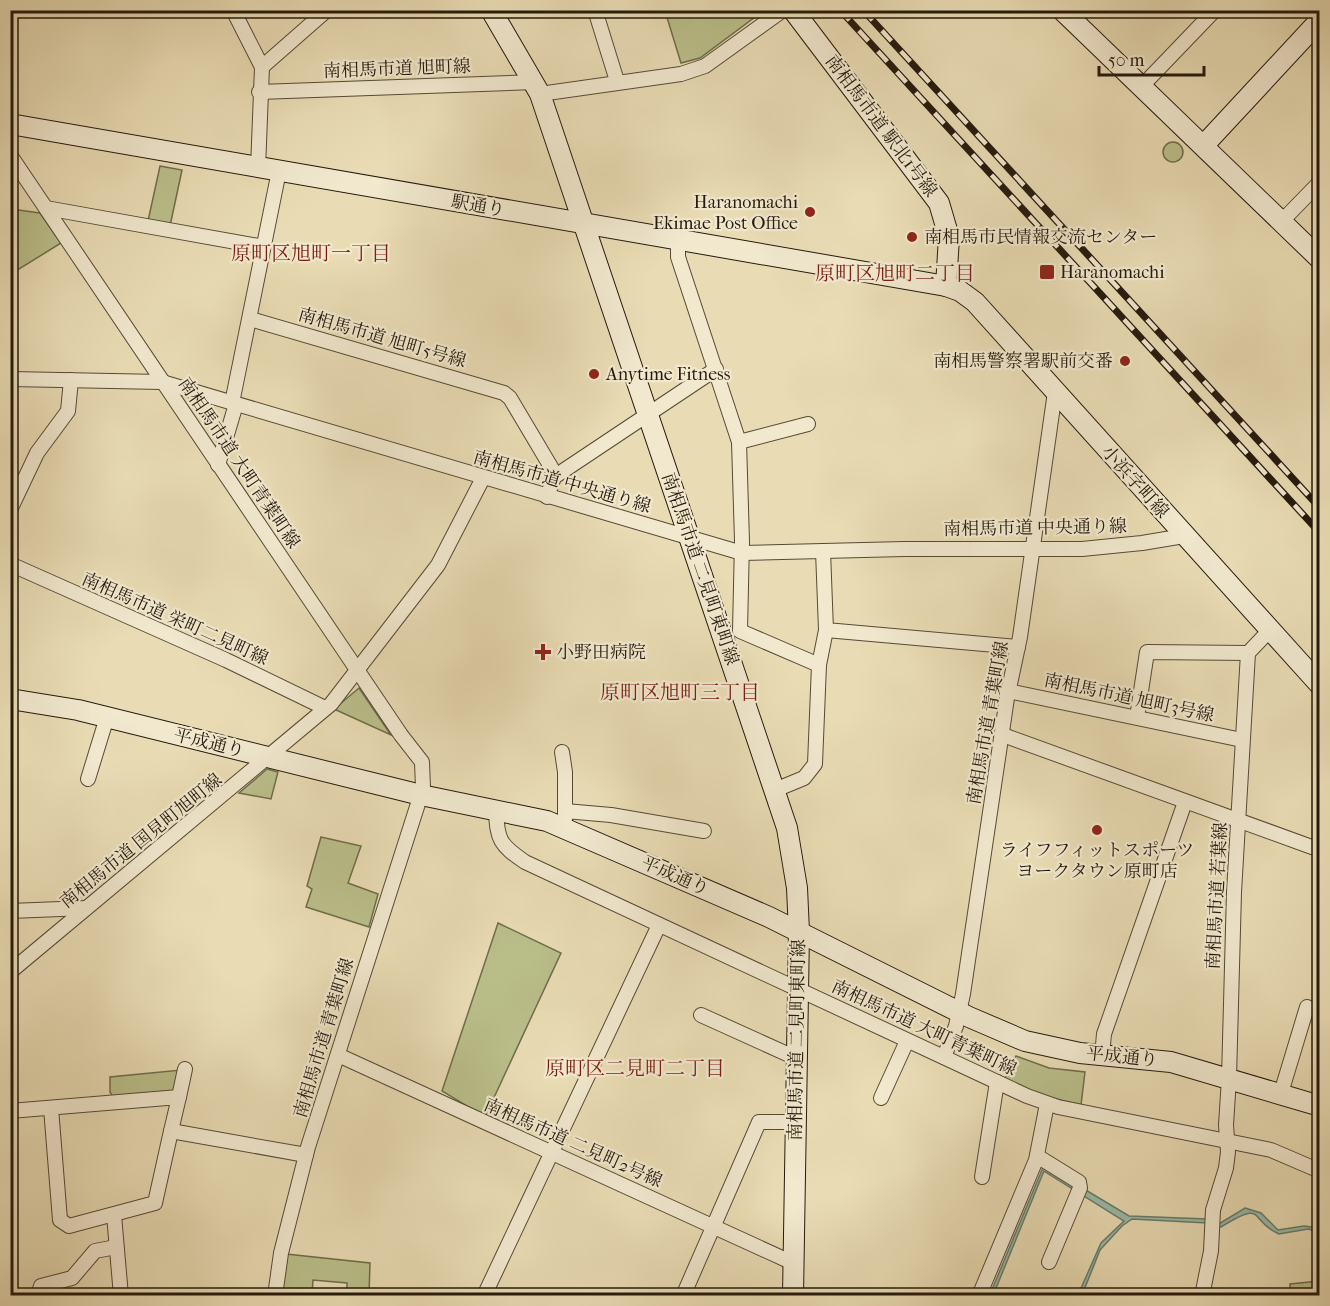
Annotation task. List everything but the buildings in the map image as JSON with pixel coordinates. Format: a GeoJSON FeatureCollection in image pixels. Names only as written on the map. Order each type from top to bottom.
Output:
{"type":"FeatureCollection","features":[{"type":"Feature","properties":{"kind":"street"},"geometry":{"type":"LineString","coordinates":[[233,10],[262,67],[259,92],[258,168]]}},
{"type":"Feature","properties":{"kind":"street"},"geometry":{"type":"LineString","coordinates":[[262,67],[327,10]]}},
{"type":"Feature","properties":{"kind":"street","name":"南相馬市道 二見町東町線"},"geometry":{"type":"LineString","coordinates":[[491,10],[537,88],[689,537],[732,632],[792,852],[800,932],[797,989],[793,1296]]}},
{"type":"Feature","properties":{"kind":"street"},"geometry":{"type":"LineString","coordinates":[[595,10],[617,81]]}},
{"type":"Feature","properties":{"kind":"street","name":"南相馬市道 旭町線"},"geometry":{"type":"LineString","coordinates":[[259,92],[537,88],[681,74],[705,66],[783,10]]}},
{"type":"Feature","properties":{"kind":"street","name":"南相馬市道 駅北1号線"},"geometry":{"type":"LineString","coordinates":[[793,10],[931,189],[939,203],[949,237],[946,286]]}},
{"type":"Feature","properties":{"kind":"street"},"geometry":{"type":"LineString","coordinates":[[1062,10],[1320,259]]}},
{"type":"Feature","properties":{"kind":"street"},"geometry":{"type":"LineString","coordinates":[[1142,86],[1215,10]]}},
{"type":"Feature","properties":{"kind":"street"},"geometry":{"type":"LineString","coordinates":[[1204,145],[1320,20]]}},
{"type":"Feature","properties":{"kind":"street","name":"駅通り"},"geometry":{"type":"LineString","coordinates":[[10,124],[946,286]]}},
{"type":"Feature","properties":{"kind":"street","name":"南相馬市道 大町青葉町線"},"geometry":{"type":"LineString","coordinates":[[10,155],[218,465],[422,762],[421,795]]}},
{"type":"Feature","properties":{"kind":"street"},"geometry":{"type":"LineString","coordinates":[[218,465],[234,404],[279,171]]}},
{"type":"Feature","properties":{"kind":"street"},"geometry":{"type":"LineString","coordinates":[[1281,222],[1320,182]]}},
{"type":"Feature","properties":{"kind":"street"},"geometry":{"type":"LineString","coordinates":[[46,208],[264,247]]}},
{"type":"Feature","properties":{"kind":"street"},"geometry":{"type":"LineString","coordinates":[[678,241],[678,257],[739,442],[742,553],[732,632],[819,665]]}},
{"type":"Feature","properties":{"kind":"street","name":"小浜字町線"},"geometry":{"type":"LineString","coordinates":[[946,286],[960,291],[975,302],[1320,685]]}},
{"type":"Feature","properties":{"kind":"street","name":"南相馬市道 旭町5号線"},"geometry":{"type":"LineString","coordinates":[[250,319],[504,393],[510,398],[538,442],[554,477]]}},
{"type":"Feature","properties":{"kind":"street"},"geometry":{"type":"LineString","coordinates":[[547,497],[554,477],[716,369]]}},
{"type":"Feature","properties":{"kind":"street","name":"南相馬市道 中央通り線"},"geometry":{"type":"LineString","coordinates":[[10,379],[162,382],[742,553],[1113,547],[1184,536]]}},
{"type":"Feature","properties":{"kind":"street"},"geometry":{"type":"LineString","coordinates":[[10,510],[37,453],[68,411],[70,380]]}},
{"type":"Feature","properties":{"kind":"street","name":"南相馬市道 青葉町線"},"geometry":{"type":"LineString","coordinates":[[944,1057],[959,1012],[1008,691],[1018,647],[1055,392]]}},
{"type":"Feature","properties":{"kind":"street"},"geometry":{"type":"LineString","coordinates":[[739,442],[808,424]]}},
{"type":"Feature","properties":{"kind":"street","name":"南相馬市道 国見町旭町線"},"geometry":{"type":"LineString","coordinates":[[10,972],[244,779],[266,757],[325,708],[358,670],[438,565],[483,478]]}},
{"type":"Feature","properties":{"kind":"street"},"geometry":{"type":"LineString","coordinates":[[775,789],[804,778],[815,764],[819,665],[826,630],[824,551]]}},
{"type":"Feature","properties":{"kind":"street","name":"南相馬市道 栄町二見町線"},"geometry":{"type":"LineString","coordinates":[[10,564],[226,660],[325,708]]}},
{"type":"Feature","properties":{"kind":"street"},"geometry":{"type":"LineString","coordinates":[[826,630],[1018,647]]}},
{"type":"Feature","properties":{"kind":"street"},"geometry":{"type":"LineString","coordinates":[[1137,717],[1147,652],[1248,652],[1269,631]]}},
{"type":"Feature","properties":{"kind":"street","name":"南相馬市道 若葉線"},"geometry":{"type":"LineString","coordinates":[[1202,1296],[1211,1251],[1213,1210],[1226,1168],[1238,820],[1248,652]]}},
{"type":"Feature","properties":{"kind":"street","name":"南相馬市道 旭町3号線"},"geometry":{"type":"LineString","coordinates":[[1008,691],[1242,740]]}},
{"type":"Feature","properties":{"kind":"street","name":"平成通り"},"geometry":{"type":"LineString","coordinates":[[10,699],[107,717],[421,795],[496,810],[565,819],[800,932],[959,1012],[1025,1041],[1058,1050],[1171,1062],[1320,1106]]}},
{"type":"Feature","properties":{"kind":"street"},"geometry":{"type":"LineString","coordinates":[[88,779],[107,717]]}},
{"type":"Feature","properties":{"kind":"street"},"geometry":{"type":"LineString","coordinates":[[1003,735],[1320,850]]}},
{"type":"Feature","properties":{"kind":"street"},"geometry":{"type":"LineString","coordinates":[[562,752],[565,819],[611,815],[704,831]]}},
{"type":"Feature","properties":{"kind":"street","name":"南相馬市道 青葉町線"},"geometry":{"type":"LineString","coordinates":[[275,1296],[281,1253],[306,1155],[421,795]]}},
{"type":"Feature","properties":{"kind":"street"},"geometry":{"type":"LineString","coordinates":[[1102,1056],[1104,1034],[1185,802]]}},
{"type":"Feature","properties":{"kind":"street","name":"南相馬市道 大町青葉町線"},"geometry":{"type":"LineString","coordinates":[[496,810],[497,834],[500,842],[520,859],[907,1041],[1047,1104],[1281,1153],[1320,1171]]}},
{"type":"Feature","properties":{"kind":"street"},"geometry":{"type":"LineString","coordinates":[[10,911],[86,908]]}},
{"type":"Feature","properties":{"kind":"street"},"geometry":{"type":"LineString","coordinates":[[484,1296],[659,925]]}},
{"type":"Feature","properties":{"kind":"street"},"geometry":{"type":"LineString","coordinates":[[1281,1093],[1307,1006]]}},
{"type":"Feature","properties":{"kind":"street"},"geometry":{"type":"LineString","coordinates":[[701,1015],[796,1058]]}},
{"type":"Feature","properties":{"kind":"street"},"geometry":{"type":"LineString","coordinates":[[881,1098],[907,1041]]}},
{"type":"Feature","properties":{"kind":"street","name":"南相馬市道 二見町2号線"},"geometry":{"type":"LineString","coordinates":[[338,1055],[793,1263]]}},
{"type":"Feature","properties":{"kind":"street"},"geometry":{"type":"LineString","coordinates":[[51,1107],[60,1220],[69,1226],[114,1215],[155,1203],[185,1069]]}},
{"type":"Feature","properties":{"kind":"street"},"geometry":{"type":"LineString","coordinates":[[982,1177],[997,1082]]}},
{"type":"Feature","properties":{"kind":"street"},"geometry":{"type":"LineString","coordinates":[[10,1111],[179,1097]]}},
{"type":"Feature","properties":{"kind":"street"},"geometry":{"type":"LineString","coordinates":[[979,1296],[1037,1156],[1047,1104]]}},
{"type":"Feature","properties":{"kind":"street"},"geometry":{"type":"LineString","coordinates":[[683,1296],[759,1122],[795,1122]]}},
{"type":"Feature","properties":{"kind":"street"},"geometry":{"type":"LineString","coordinates":[[171,1131],[306,1155]]}},
{"type":"Feature","properties":{"kind":"street"},"geometry":{"type":"LineString","coordinates":[[1037,1156],[1079,1182],[1079,1189],[1048,1262]]}},
{"type":"Feature","properties":{"kind":"street"},"geometry":{"type":"LineString","coordinates":[[114,1215],[121,1296]]}},
{"type":"Feature","properties":{"kind":"street"},"geometry":{"type":"LineString","coordinates":[[38,1296],[41,1286],[72,1278],[94,1251],[116,1247]]}},
{"type":"Feature","properties":{"kind":"green space"},"geometry":{"type":"Polygon","coordinates":[[[665,10],[763,11],[700,58],[681,63],[665,10]]]}},
{"type":"Feature","properties":{"kind":"green space"},"geometry":{"type":"Polygon","coordinates":[[[1169,142],[1177,142],[1183,148],[1183,156],[1177,162],[1169,162],[1163,156],[1163,148],[1169,142]]]}},
{"type":"Feature","properties":{"kind":"green space"},"geometry":{"type":"Polygon","coordinates":[[[160,166],[182,170],[170,226],[148,221],[160,166]]]}},
{"type":"Feature","properties":{"kind":"green space"},"geometry":{"type":"Polygon","coordinates":[[[11,209],[40,213],[61,243],[11,274],[11,209]]]}},
{"type":"Feature","properties":{"kind":"green space"},"geometry":{"type":"Polygon","coordinates":[[[359,688],[391,735],[334,709],[359,688]]]}},
{"type":"Feature","properties":{"kind":"green space"},"geometry":{"type":"Polygon","coordinates":[[[267,769],[278,772],[271,799],[239,793],[267,769]]]}},
{"type":"Feature","properties":{"kind":"green space"},"geometry":{"type":"Polygon","coordinates":[[[321,837],[361,846],[348,883],[378,894],[369,927],[306,907],[312,889],[307,886],[321,837]]]}},
{"type":"Feature","properties":{"kind":"green space"},"geometry":{"type":"Polygon","coordinates":[[[498,923],[561,953],[485,1117],[442,1091],[498,923]]]}},
{"type":"Feature","properties":{"kind":"green space"},"geometry":{"type":"Polygon","coordinates":[[[1016,1056],[1049,1068],[1085,1072],[1081,1105],[1040,1095],[1005,1078],[1016,1056]]]}},
{"type":"Feature","properties":{"kind":"green space"},"geometry":{"type":"Polygon","coordinates":[[[181,1070],[176,1092],[113,1097],[110,1092],[110,1077],[181,1070]]]}},
{"type":"Feature","properties":{"kind":"green space"},"geometry":{"type":"Polygon","coordinates":[[[286,1254],[370,1263],[369,1295],[347,1295],[347,1283],[313,1280],[312,1295],[281,1296],[286,1254]]]}},
{"type":"Feature","properties":{"kind":"green space"},"geometry":{"type":"Polygon","coordinates":[[[1319,1281],[1319,1295],[1290,1295],[1290,1284],[1319,1281]]]}},
{"type":"Feature","properties":{"kind":"shaded area"},"geometry":{"type":"Polygon","coordinates":[[[1044,1165],[1129,1216],[1207,1219],[1207,1223],[1132,1219],[1122,1226],[1100,1250],[1082,1295],[1078,1295],[1101,1243],[1124,1221],[1044,1171],[994,1293],[991,1292],[1044,1165]]]}},
{"type":"Feature","properties":{"kind":"shaded area"},"geometry":{"type":"Polygon","coordinates":[[[1245,1208],[1261,1213],[1278,1230],[1304,1226],[1319,1228],[1319,1232],[1308,1229],[1279,1234],[1269,1229],[1251,1213],[1221,1227],[1217,1225],[1245,1208]]]}},
{"type":"Feature","properties":{"kind":"railway"},"geometry":{"type":"LineString","coordinates":[[840,10],[1320,533]]}},
{"type":"Feature","properties":{"kind":"railway"},"geometry":{"type":"LineString","coordinates":[[863,10],[1320,508]]}},
{"type":"Feature","properties":{"kind":"place","name":"Haranomachi Ekimae Post Office"},"geometry":{"type":"Point","coordinates":[810,212]}},
{"type":"Feature","properties":{"kind":"place","name":"南相馬市民情報交流センター"},"geometry":{"type":"Point","coordinates":[912,237]}},
{"type":"Feature","properties":{"kind":"place","name":"Haranomachi"},"geometry":{"type":"Point","coordinates":[1047,272]}},
{"type":"Feature","properties":{"kind":"place","name":"南相馬警察署駅前交番"},"geometry":{"type":"Point","coordinates":[1125,361]}},
{"type":"Feature","properties":{"kind":"place","name":"Anytime Fitness"},"geometry":{"type":"Point","coordinates":[594,374]}},
{"type":"Feature","properties":{"kind":"place","name":"小野田病院"},"geometry":{"type":"Point","coordinates":[543,652]}},
{"type":"Feature","properties":{"kind":"place","name":"ライフフィットスポーツ ヨークタウン原町店"},"geometry":{"type":"Point","coordinates":[1097,830]}},
{"type":"Feature","properties":{"kind":"district","name":"原町区旭町一丁目"},"geometry":{"type":"Point","coordinates":[311,253]}},
{"type":"Feature","properties":{"kind":"district","name":"原町区旭町二丁目"},"geometry":{"type":"Point","coordinates":[895,273]}},
{"type":"Feature","properties":{"kind":"district","name":"原町区旭町三丁目"},"geometry":{"type":"Point","coordinates":[680,692]}},
{"type":"Feature","properties":{"kind":"district","name":"原町区二見町二丁目"},"geometry":{"type":"Point","coordinates":[635,1068]}}]}
